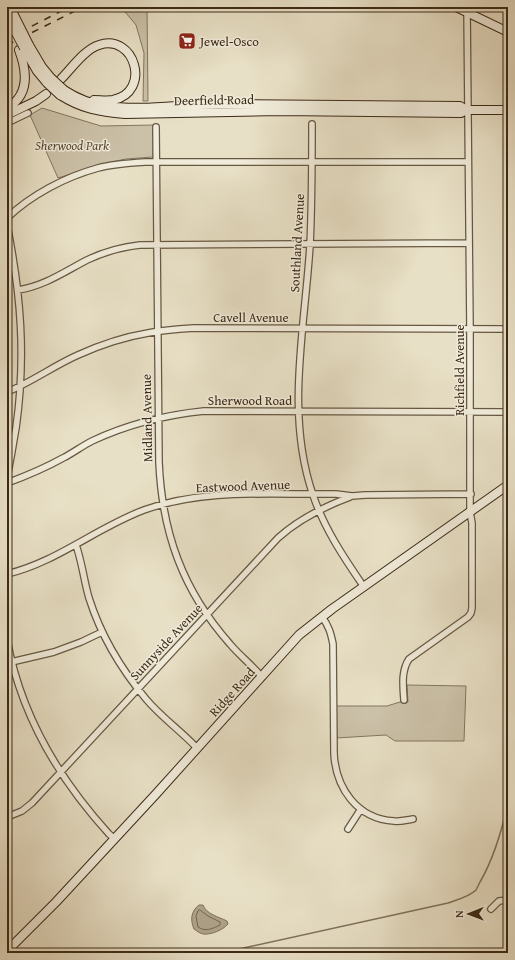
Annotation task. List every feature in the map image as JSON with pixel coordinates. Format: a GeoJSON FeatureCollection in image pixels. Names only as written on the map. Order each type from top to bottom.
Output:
{"type":"FeatureCollection","features":[{"type":"Feature","properties":{"kind":"main road","name":"Deerfield Road"},"geometry":{"type":"LineString","coordinates":[[10,7],[24,48],[37,71],[62,93],[84,108],[125,114],[281,111],[461,114],[468,110]]}},
{"type":"Feature","properties":{"kind":"main road"},"geometry":{"type":"LineString","coordinates":[[456,7],[467,10],[508,32]]}},
{"type":"Feature","properties":{"kind":"main road"},"geometry":{"type":"LineString","coordinates":[[7,16],[24,48],[25,69],[24,89],[19,99],[7,108]]}},
{"type":"Feature","properties":{"kind":"main road"},"geometry":{"type":"LineString","coordinates":[[61,79],[88,51],[100,44],[112,44],[130,54],[134,63],[136,75],[134,82],[126,93],[120,98],[112,100],[78,99]]}},
{"type":"Feature","properties":{"kind":"main road","name":"Deerfield Road"},"geometry":{"type":"LineString","coordinates":[[62,93],[94,104],[125,107],[199,104],[271,104],[460,106],[468,110],[508,110]]}},
{"type":"Feature","properties":{"kind":"main road"},"geometry":{"type":"LineString","coordinates":[[7,115],[36,101],[46,94]]}},
{"type":"Feature","properties":{"kind":"main road","name":"Ridge Road"},"geometry":{"type":"LineString","coordinates":[[7,951],[45,913],[299,635],[322,617],[508,485]]}},
{"type":"Feature","properties":{"kind":"street","name":"Richfield Avenue"},"geometry":{"type":"LineString","coordinates":[[404,700],[403,671],[409,659],[468,617],[472,608],[467,10]]}},
{"type":"Feature","properties":{"kind":"street"},"geometry":{"type":"LineString","coordinates":[[7,123],[28,113]]}},
{"type":"Feature","properties":{"kind":"street","name":"Southland Avenue"},"geometry":{"type":"LineString","coordinates":[[312,124],[310,245],[302,329],[298,411],[303,455],[313,494],[334,541],[364,587]]}},
{"type":"Feature","properties":{"kind":"street","name":"Midland Avenue"},"geometry":{"type":"LineString","coordinates":[[156,128],[158,418],[162,504],[168,531],[176,554],[189,585],[206,615],[230,645],[262,677]]}},
{"type":"Feature","properties":{"kind":"street"},"geometry":{"type":"LineString","coordinates":[[7,218],[45,191],[72,177],[104,167],[124,164],[157,162],[468,162]]}},
{"type":"Feature","properties":{"kind":"street"},"geometry":{"type":"LineString","coordinates":[[7,225],[18,290],[21,332],[21,377],[14,441],[7,476]]}},
{"type":"Feature","properties":{"kind":"street"},"geometry":{"type":"LineString","coordinates":[[18,290],[52,280],[102,253],[128,246],[469,243]]}},
{"type":"Feature","properties":{"kind":"street","name":"Cavell Avenue"},"geometry":{"type":"LineString","coordinates":[[7,392],[20,387],[56,366],[93,349],[158,331],[194,328],[508,329]]}},
{"type":"Feature","properties":{"kind":"street","name":"Sherwood Road"},"geometry":{"type":"LineString","coordinates":[[7,483],[47,467],[109,433],[158,418],[204,412],[508,412]]}},
{"type":"Feature","properties":{"kind":"street","name":"Eastwood Avenue"},"geometry":{"type":"LineString","coordinates":[[7,574],[58,555],[122,519],[162,504],[197,497],[227,494],[336,494],[352,496],[471,494]]}},
{"type":"Feature","properties":{"kind":"street","name":"Sunnyside Avenue"},"geometry":{"type":"LineString","coordinates":[[7,817],[22,811],[32,803],[278,538],[300,521],[319,510],[352,496]]}},
{"type":"Feature","properties":{"kind":"street"},"geometry":{"type":"LineString","coordinates":[[76,545],[89,597],[102,632],[113,652],[137,689],[156,710],[196,748]]}},
{"type":"Feature","properties":{"kind":"street"},"geometry":{"type":"LineString","coordinates":[[322,617],[331,633],[333,644],[335,768],[338,777],[346,794],[368,814],[386,820],[399,821],[413,819]]}},
{"type":"Feature","properties":{"kind":"street"},"geometry":{"type":"LineString","coordinates":[[10,663],[64,649],[102,632]]}},
{"type":"Feature","properties":{"kind":"street"},"geometry":{"type":"LineString","coordinates":[[7,639],[10,663],[35,726],[61,773],[82,803],[114,838]]}},
{"type":"Feature","properties":{"kind":"street"},"geometry":{"type":"LineString","coordinates":[[348,829],[361,809]]}},
{"type":"Feature","properties":{"kind":"street"},"geometry":{"type":"LineString","coordinates":[[491,909],[499,901],[508,900]]}},
{"type":"Feature","properties":{"kind":"green space"},"geometry":{"type":"Polygon","coordinates":[[[121,7],[147,7],[148,101],[143,101],[144,53],[136,25],[121,7]]]}},
{"type":"Feature","properties":{"kind":"green space","name":"Sherwood Park"},"geometry":{"type":"Polygon","coordinates":[[[42,108],[101,126],[154,125],[153,157],[126,159],[106,163],[58,178],[30,115],[42,108]]]}},
{"type":"Feature","properties":{"kind":"green space"},"geometry":{"type":"Polygon","coordinates":[[[407,685],[466,686],[464,741],[395,741],[386,735],[336,738],[336,706],[387,706],[400,702],[408,702],[407,685]]]}},
{"type":"Feature","properties":{"kind":"water"},"geometry":{"type":"Polygon","coordinates":[[[199,905],[203,905],[207,911],[227,921],[228,924],[213,933],[203,934],[198,932],[194,929],[192,919],[194,910],[199,905]]]}},
{"type":"Feature","properties":{"kind":"waterway"},"geometry":{"type":"LineString","coordinates":[[227,953],[230,951],[448,903],[470,895],[476,890],[493,854],[508,803]]}},
{"type":"Feature","properties":{"kind":"railway"},"geometry":{"type":"LineString","coordinates":[[7,39],[69,7]]}},
{"type":"Feature","properties":{"kind":"railway"},"geometry":{"type":"LineString","coordinates":[[7,45],[83,7]]}},
{"type":"Feature","properties":{"kind":"place","name":"Jewel-Osco"},"geometry":{"type":"Point","coordinates":[187,41]}}]}
